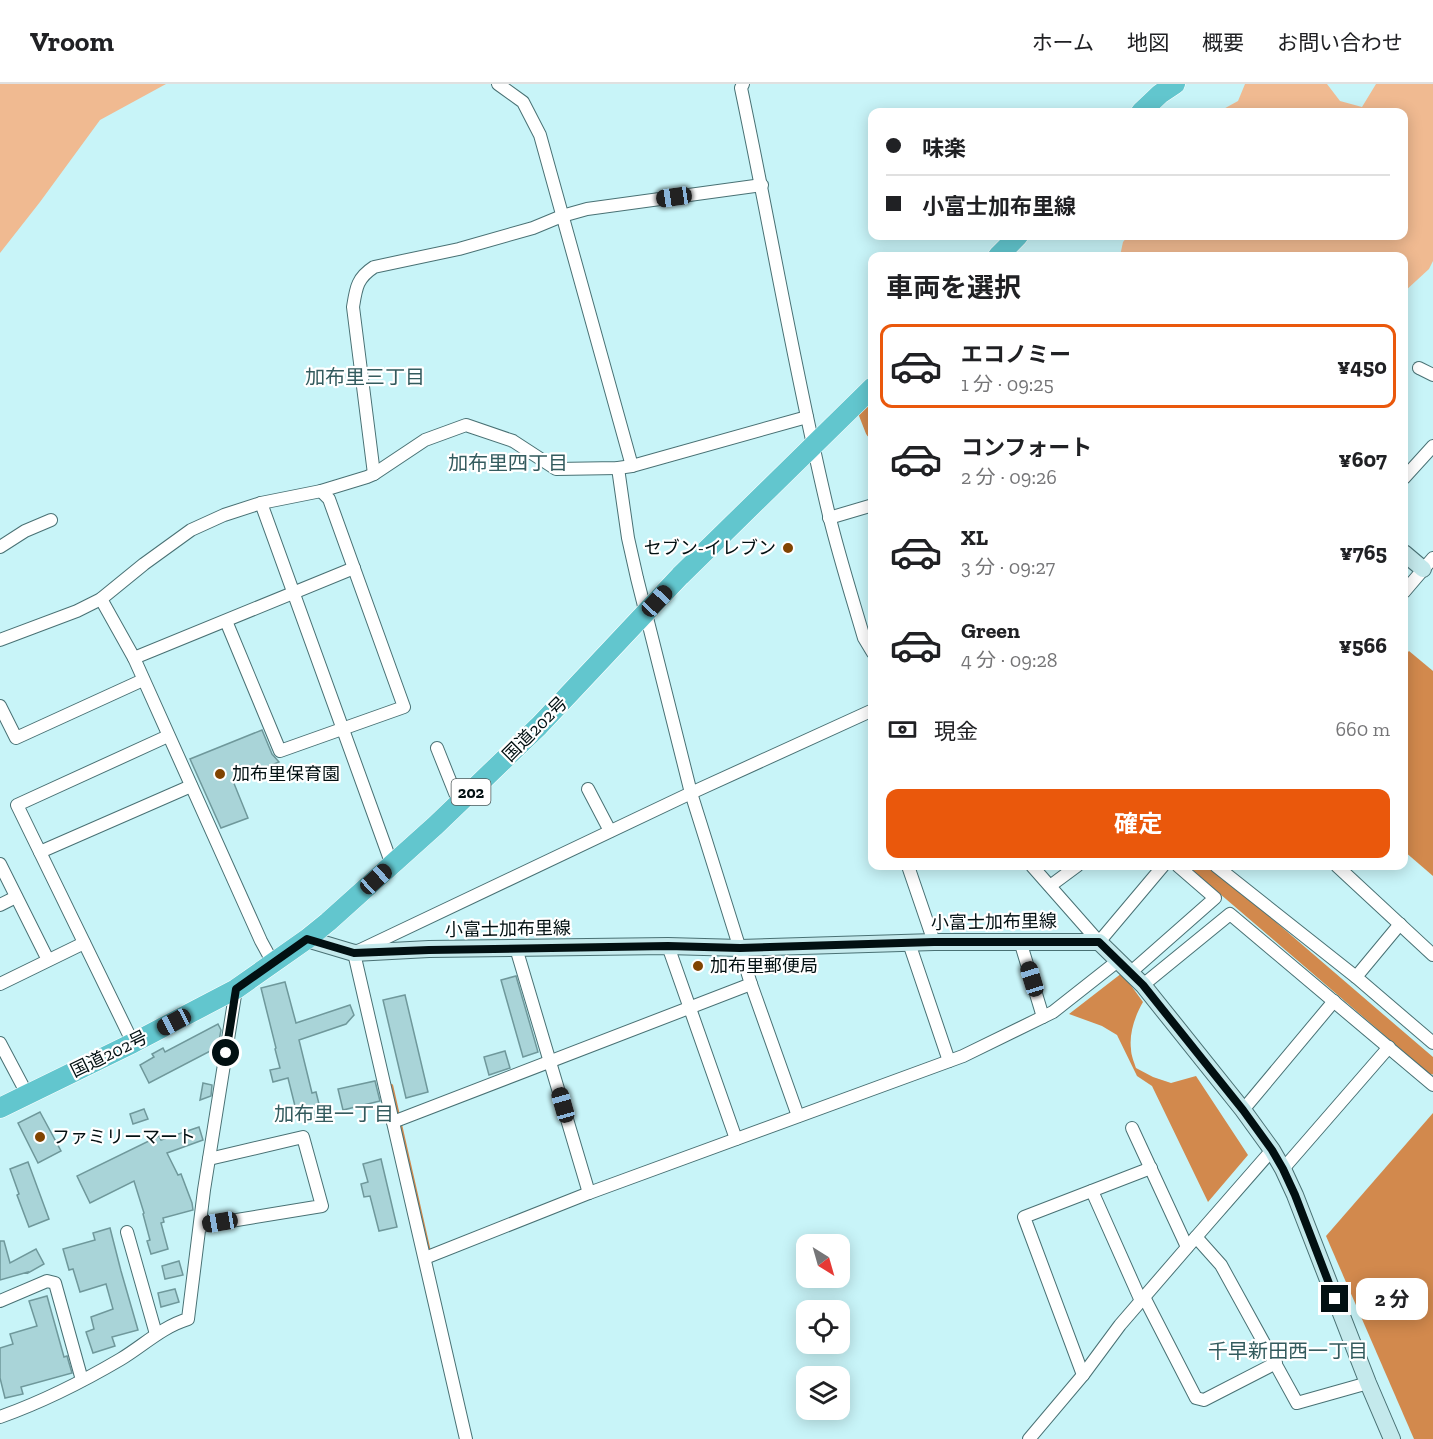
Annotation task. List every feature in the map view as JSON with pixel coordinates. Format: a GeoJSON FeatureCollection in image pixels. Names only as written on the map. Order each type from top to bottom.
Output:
{"type":"FeatureCollection","features":[{"type":"Feature","properties":{"kind":"highway"},"geometry":{"type":"LineString","coordinates":[[1145,108],[1164,87]]}},
{"type":"Feature","properties":{"kind":"highway"},"geometry":{"type":"LineString","coordinates":[[1002,252],[1014,240]]}},
{"type":"Feature","properties":{"kind":"highway","name":"国道202号"},"geometry":{"type":"LineString","coordinates":[[0,1108],[133,1043],[236,989],[307,939],[392,865],[539,726],[680,576],[868,392]]}},
{"type":"Feature","properties":{"kind":"main road"},"geometry":{"type":"LineString","coordinates":[[1408,555],[1428,564]]}},
{"type":"Feature","properties":{"kind":"main road","name":"小富士加布里線"},"geometry":{"type":"LineString","coordinates":[[307,939],[354,953],[516,948],[668,946],[740,948],[934,942],[1099,942]]}},
{"type":"Feature","properties":{"kind":"main road"},"geometry":{"type":"LineString","coordinates":[[1099,942],[1143,985],[1272,1150],[1295,1195],[1392,1439]]}},
{"type":"Feature","properties":{"kind":"street"},"geometry":{"type":"LineString","coordinates":[[498,84],[522,102],[540,135],[632,465]]}},
{"type":"Feature","properties":{"kind":"street"},"geometry":{"type":"LineString","coordinates":[[740,85],[813,446],[830,518],[864,638],[868,645]]}},
{"type":"Feature","properties":{"kind":"street"},"geometry":{"type":"LineString","coordinates":[[374,474],[353,307],[355,290],[363,274],[374,267],[459,249],[533,228],[587,209],[762,185]]}},
{"type":"Feature","properties":{"kind":"street"},"geometry":{"type":"LineString","coordinates":[[1419,368],[1433,375]]}},
{"type":"Feature","properties":{"kind":"street"},"geometry":{"type":"LineString","coordinates":[[0,640],[77,611],[101,599],[191,530],[224,515],[261,503],[321,491],[374,474],[425,440],[466,425],[513,441],[556,469],[618,468],[807,417]]}},
{"type":"Feature","properties":{"kind":"street"},"geometry":{"type":"LineString","coordinates":[[1408,474],[1433,446]]}},
{"type":"Feature","properties":{"kind":"street"},"geometry":{"type":"LineString","coordinates":[[618,468],[628,538],[691,793],[751,984],[798,1116]]}},
{"type":"Feature","properties":{"kind":"street"},"geometry":{"type":"LineString","coordinates":[[226,621],[280,751],[404,707],[329,500],[321,491]]}},
{"type":"Feature","properties":{"kind":"street"},"geometry":{"type":"LineString","coordinates":[[261,503],[392,865]]}},
{"type":"Feature","properties":{"kind":"street"},"geometry":{"type":"LineString","coordinates":[[830,518],[868,507]]}},
{"type":"Feature","properties":{"kind":"street"},"geometry":{"type":"LineString","coordinates":[[0,548],[26,531],[51,520]]}},
{"type":"Feature","properties":{"kind":"street"},"geometry":{"type":"LineString","coordinates":[[1408,587],[1428,564]]}},
{"type":"Feature","properties":{"kind":"street"},"geometry":{"type":"LineString","coordinates":[[134,658],[354,568]]}},
{"type":"Feature","properties":{"kind":"street"},"geometry":{"type":"LineString","coordinates":[[101,599],[134,658],[273,963]]}},
{"type":"Feature","properties":{"kind":"street"},"geometry":{"type":"LineString","coordinates":[[0,706],[16,738],[143,680]]}},
{"type":"Feature","properties":{"kind":"street"},"geometry":{"type":"LineString","coordinates":[[466,1439],[443,1345],[430,1256],[399,1119],[354,953],[691,793],[868,712]]}},
{"type":"Feature","properties":{"kind":"street"},"geometry":{"type":"LineString","coordinates":[[133,1043],[17,805],[168,736]]}},
{"type":"Feature","properties":{"kind":"street"},"geometry":{"type":"LineString","coordinates":[[437,748],[459,803]]}},
{"type":"Feature","properties":{"kind":"street"},"geometry":{"type":"LineString","coordinates":[[40,852],[191,786]]}},
{"type":"Feature","properties":{"kind":"street"},"geometry":{"type":"LineString","coordinates":[[588,789],[610,831]]}},
{"type":"Feature","properties":{"kind":"street"},"geometry":{"type":"LineString","coordinates":[[0,864],[48,960]]}},
{"type":"Feature","properties":{"kind":"street"},"geometry":{"type":"LineString","coordinates":[[909,870],[934,942]]}},
{"type":"Feature","properties":{"kind":"street"},"geometry":{"type":"LineString","coordinates":[[1036,870],[1099,942],[1160,870]]}},
{"type":"Feature","properties":{"kind":"street"},"geometry":{"type":"LineString","coordinates":[[1050,886],[1072,870]]}},
{"type":"Feature","properties":{"kind":"street"},"geometry":{"type":"LineString","coordinates":[[1183,870],[1230,914],[1433,1085]]}},
{"type":"Feature","properties":{"kind":"street"},"geometry":{"type":"LineString","coordinates":[[1221,870],[1356,977],[1433,1043]]}},
{"type":"Feature","properties":{"kind":"street"},"geometry":{"type":"LineString","coordinates":[[1341,870],[1433,955]]}},
{"type":"Feature","properties":{"kind":"street"},"geometry":{"type":"LineString","coordinates":[[0,905],[16,897]]}},
{"type":"Feature","properties":{"kind":"street"},"geometry":{"type":"LineString","coordinates":[[430,1256],[589,1193],[963,1056],[1053,1012],[1125,966],[1215,898]]}},
{"type":"Feature","properties":{"kind":"street"},"geometry":{"type":"LineString","coordinates":[[1143,985],[1230,914]]}},
{"type":"Feature","properties":{"kind":"street"},"geometry":{"type":"LineString","coordinates":[[1356,977],[1400,924]]}},
{"type":"Feature","properties":{"kind":"street"},"geometry":{"type":"LineString","coordinates":[[1020,941],[1043,1017]]}},
{"type":"Feature","properties":{"kind":"street"},"geometry":{"type":"LineString","coordinates":[[0,984],[84,943]]}},
{"type":"Feature","properties":{"kind":"street"},"geometry":{"type":"LineString","coordinates":[[909,943],[949,1061]]}},
{"type":"Feature","properties":{"kind":"street"},"geometry":{"type":"LineString","coordinates":[[668,946],[736,1139]]}},
{"type":"Feature","properties":{"kind":"street"},"geometry":{"type":"LineString","coordinates":[[516,948],[589,1193]]}},
{"type":"Feature","properties":{"kind":"street"},"geometry":{"type":"LineString","coordinates":[[399,1119],[751,984]]}},
{"type":"Feature","properties":{"kind":"street"},"geometry":{"type":"LineString","coordinates":[[0,1417],[46,1399],[122,1358],[156,1334],[188,1319],[209,1159],[236,989]]}},
{"type":"Feature","properties":{"kind":"street"},"geometry":{"type":"LineString","coordinates":[[1243,1110],[1334,1001]]}},
{"type":"Feature","properties":{"kind":"street"},"geometry":{"type":"LineString","coordinates":[[0,1043],[27,1094]]}},
{"type":"Feature","properties":{"kind":"street"},"geometry":{"type":"LineString","coordinates":[[1283,1169],[1389,1047]]}},
{"type":"Feature","properties":{"kind":"street"},"geometry":{"type":"LineString","coordinates":[[1132,1128],[1187,1247]]}},
{"type":"Feature","properties":{"kind":"street"},"geometry":{"type":"LineString","coordinates":[[200,1226],[322,1206],[303,1137],[209,1159]]}},
{"type":"Feature","properties":{"kind":"street"},"geometry":{"type":"LineString","coordinates":[[1029,1439],[1083,1375],[1120,1325],[1272,1150]]}},
{"type":"Feature","properties":{"kind":"street"},"geometry":{"type":"LineString","coordinates":[[1083,1375],[1024,1217],[1150,1168]]}},
{"type":"Feature","properties":{"kind":"street"},"geometry":{"type":"LineString","coordinates":[[1092,1191],[1143,1299],[1196,1398],[1204,1400],[1276,1364]]}},
{"type":"Feature","properties":{"kind":"street"},"geometry":{"type":"LineString","coordinates":[[127,1232],[156,1334]]}},
{"type":"Feature","properties":{"kind":"street"},"geometry":{"type":"LineString","coordinates":[[1196,1237],[1221,1264],[1297,1402],[1368,1383]]}},
{"type":"Feature","properties":{"kind":"street"},"geometry":{"type":"LineString","coordinates":[[0,1301],[47,1281],[55,1283],[82,1380]]}},
{"type":"Feature","properties":{"kind":"shaded area"},"geometry":{"type":"Polygon","coordinates":[[[0,84],[166,84],[100,120],[0,253],[0,84]]]}},
{"type":"Feature","properties":{"kind":"shaded area"},"geometry":{"type":"Polygon","coordinates":[[[1245,84],[1327,84],[1340,101],[1362,107],[1376,84],[1433,84],[1433,261],[1429,269],[1408,288],[1408,252],[1121,252],[1125,240],[1408,240],[1408,108],[1225,108],[1238,101],[1245,84]]]}},
{"type":"Feature","properties":{"kind":"shaded area"},"geometry":{"type":"Polygon","coordinates":[[[1408,652],[1433,671],[1433,876],[1408,854],[1408,652]]]}},
{"type":"Feature","properties":{"kind":"shaded area"},"geometry":{"type":"Polygon","coordinates":[[[1122,973],[1143,1002],[1135,1019],[1131,1037],[1136,1068],[1171,1083],[1196,1076],[1248,1155],[1208,1202],[1152,1086],[1137,1076],[1117,1035],[1102,1026],[1069,1014],[1122,973]]]}},
{"type":"Feature","properties":{"kind":"shaded area"},"geometry":{"type":"Polygon","coordinates":[[[1433,1113],[1433,1439],[1414,1439],[1326,1236],[1433,1113]]]}},
{"type":"Feature","properties":{"kind":"building","name":"加布里保育園"},"geometry":{"type":"Polygon","coordinates":[[[262,730],[272,754],[279,762],[233,781],[248,818],[221,828],[190,759],[262,730]]]}},
{"type":"Feature","properties":{"kind":"building"},"geometry":{"type":"Polygon","coordinates":[[[516,976],[538,1052],[523,1057],[501,980],[516,976]]]}},
{"type":"Feature","properties":{"kind":"building"},"geometry":{"type":"Polygon","coordinates":[[[285,982],[296,1023],[350,1005],[354,1015],[346,1024],[299,1040],[312,1093],[316,1092],[322,1116],[299,1122],[288,1078],[273,1082],[270,1070],[280,1068],[261,988],[285,982]]]}},
{"type":"Feature","properties":{"kind":"building"},"geometry":{"type":"Polygon","coordinates":[[[405,995],[428,1092],[406,1098],[383,1000],[405,995]]]}},
{"type":"Feature","properties":{"kind":"building"},"geometry":{"type":"Polygon","coordinates":[[[218,1024],[221,1030],[218,1047],[149,1083],[140,1065],[154,1057],[152,1054],[163,1048],[165,1052],[218,1024]]]}},
{"type":"Feature","properties":{"kind":"building"},"geometry":{"type":"Polygon","coordinates":[[[505,1051],[510,1068],[489,1075],[484,1057],[505,1051]]]}},
{"type":"Feature","properties":{"kind":"building"},"geometry":{"type":"Polygon","coordinates":[[[375,1081],[380,1101],[343,1110],[338,1089],[375,1081]]]}},
{"type":"Feature","properties":{"kind":"building"},"geometry":{"type":"Polygon","coordinates":[[[203,1083],[212,1085],[211,1096],[200,1100],[203,1083]]]}},
{"type":"Feature","properties":{"kind":"building"},"geometry":{"type":"Polygon","coordinates":[[[144,1109],[148,1119],[133,1124],[130,1114],[144,1109]]]}},
{"type":"Feature","properties":{"kind":"building"},"geometry":{"type":"Polygon","coordinates":[[[40,1112],[61,1151],[38,1163],[18,1123],[40,1112]]]}},
{"type":"Feature","properties":{"kind":"building"},"geometry":{"type":"Polygon","coordinates":[[[199,1127],[203,1140],[167,1153],[178,1175],[181,1174],[193,1210],[163,1218],[164,1222],[161,1223],[168,1249],[151,1254],[144,1213],[134,1181],[90,1203],[77,1176],[159,1136],[161,1140],[199,1127]]]}},
{"type":"Feature","properties":{"kind":"building"},"geometry":{"type":"Polygon","coordinates":[[[381,1159],[397,1227],[379,1231],[370,1196],[364,1197],[361,1184],[368,1182],[363,1164],[381,1159]]]}},
{"type":"Feature","properties":{"kind":"building"},"geometry":{"type":"Polygon","coordinates":[[[28,1162],[49,1219],[29,1227],[10,1169],[28,1162]]]}},
{"type":"Feature","properties":{"kind":"building"},"geometry":{"type":"Polygon","coordinates":[[[110,1228],[138,1330],[112,1337],[115,1346],[93,1353],[86,1332],[94,1329],[91,1317],[113,1309],[106,1284],[80,1292],[73,1269],[69,1270],[63,1249],[95,1240],[93,1233],[110,1228]]]}},
{"type":"Feature","properties":{"kind":"building"},"geometry":{"type":"Polygon","coordinates":[[[0,1241],[4,1241],[10,1263],[36,1249],[44,1264],[28,1273],[0,1280],[0,1241]]]}},
{"type":"Feature","properties":{"kind":"building"},"geometry":{"type":"Polygon","coordinates":[[[179,1261],[183,1275],[165,1279],[162,1266],[179,1261]]]}},
{"type":"Feature","properties":{"kind":"building"},"geometry":{"type":"Polygon","coordinates":[[[175,1289],[179,1302],[161,1307],[158,1293],[175,1289]]]}},
{"type":"Feature","properties":{"kind":"building"},"geometry":{"type":"Polygon","coordinates":[[[47,1296],[64,1357],[67,1356],[72,1373],[21,1387],[23,1394],[5,1398],[0,1378],[0,1348],[13,1344],[10,1334],[37,1326],[29,1301],[47,1296]]]}},
{"type":"Feature","properties":{"kind":"waterway"},"geometry":{"type":"LineString","coordinates":[[864,408],[868,418]]}},
{"type":"Feature","properties":{"kind":"waterway"},"geometry":{"type":"LineString","coordinates":[[1204,870],[1433,1067]]}},
{"type":"Feature","properties":{"kind":"waterway"},"geometry":{"type":"LineString","coordinates":[[391,1086],[429,1253]]}},
{"type":"Feature","properties":{"kind":"place","name":"セブン-イレブン"},"geometry":{"type":"Point","coordinates":[788,548]}},
{"type":"Feature","properties":{"kind":"place","name":"加布里保育園"},"geometry":{"type":"Point","coordinates":[220,774]}},
{"type":"Feature","properties":{"kind":"place","name":"加布里郵便局"},"geometry":{"type":"Point","coordinates":[698,966]}},
{"type":"Feature","properties":{"kind":"place","name":"ファミリーマート"},"geometry":{"type":"Point","coordinates":[40,1137]}},
{"type":"Feature","properties":{"kind":"district","name":"加布里三丁目"},"geometry":{"type":"Point","coordinates":[365,377]}},
{"type":"Feature","properties":{"kind":"district","name":"加布里四丁目"},"geometry":{"type":"Point","coordinates":[508,463]}},
{"type":"Feature","properties":{"kind":"district","name":"加布里一丁目"},"geometry":{"type":"Point","coordinates":[334,1114]}},
{"type":"Feature","properties":{"kind":"district","name":"千早新田西一丁目"},"geometry":{"type":"Point","coordinates":[1288,1351]}},
{"type":"Feature","properties":{"kind":"route"},"geometry":{"type":"LineString","coordinates":[[226,1053],[236,989],[307,939],[354,953],[668,946],[740,948],[934,942],[1099,942],[1143,985],[1272,1150],[1295,1195],[1335,1299]]}}]}
